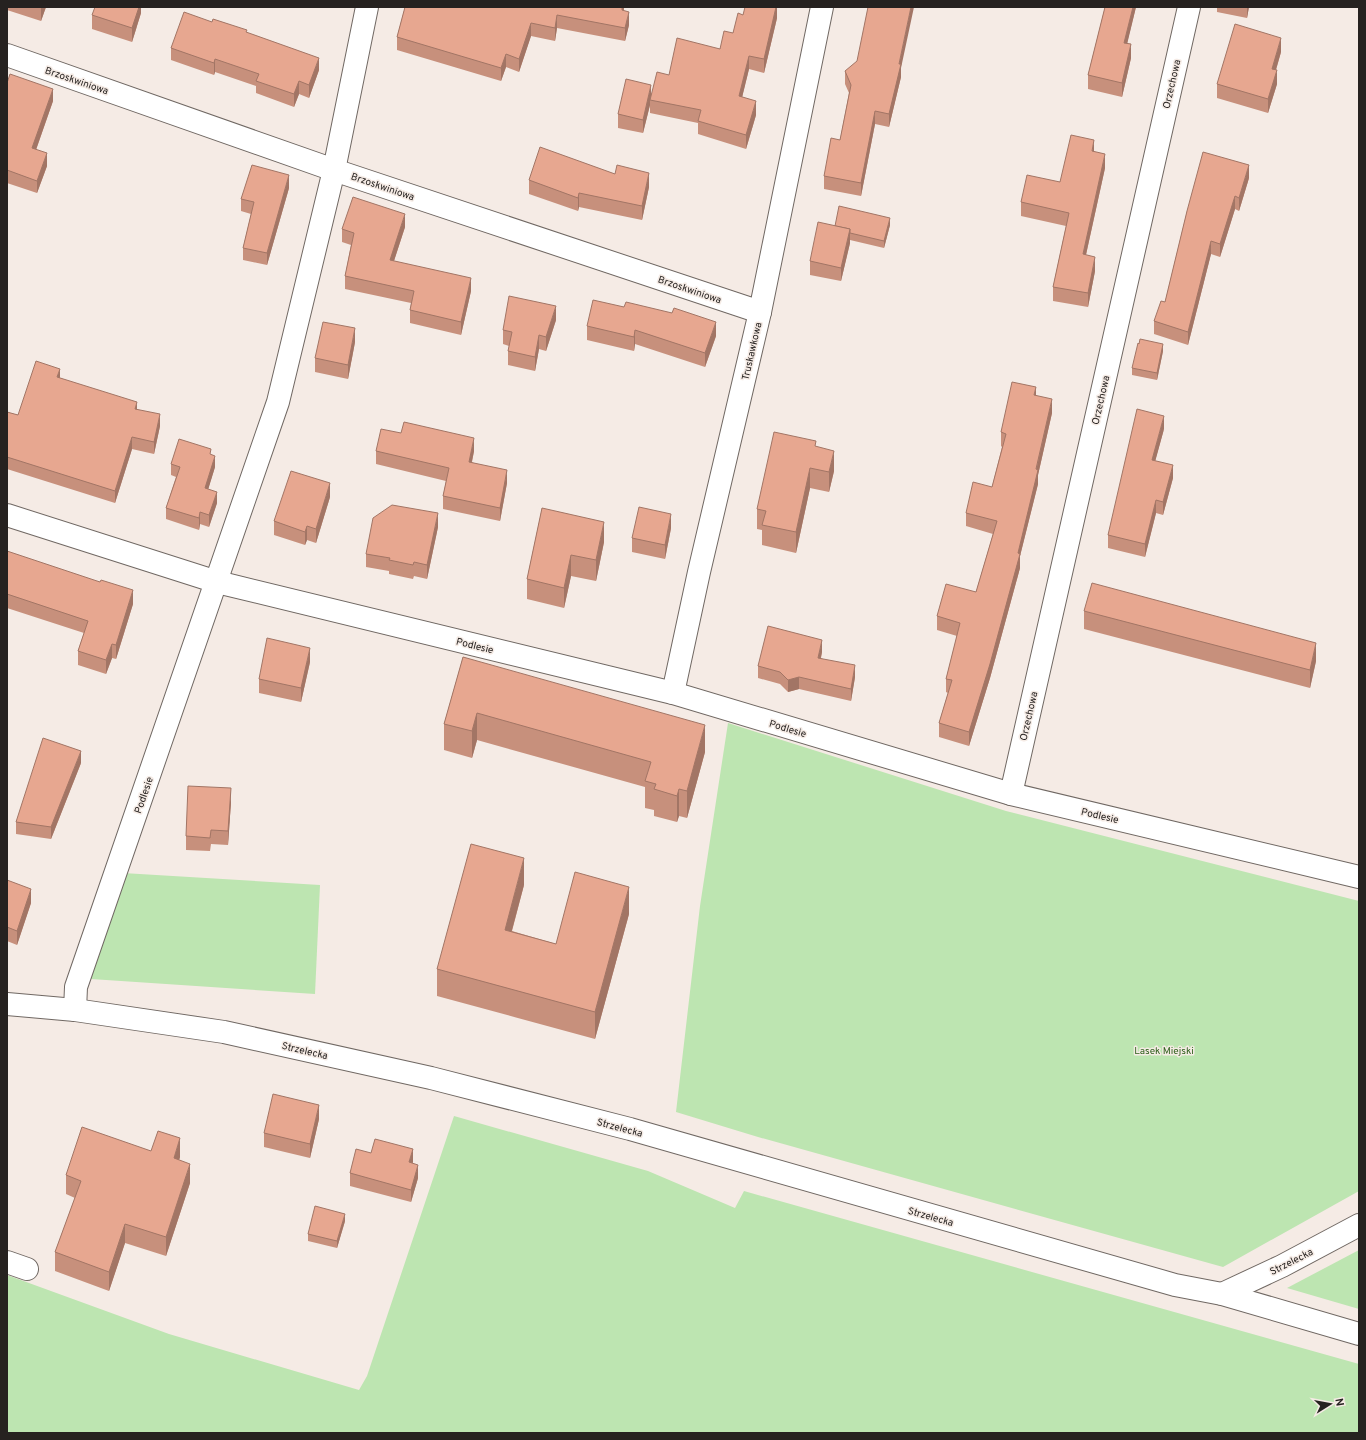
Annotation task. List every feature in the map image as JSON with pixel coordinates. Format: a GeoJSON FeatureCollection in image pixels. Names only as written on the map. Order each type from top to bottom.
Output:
{"type":"FeatureCollection","features":[{"type":"Feature","properties":{"kind":"street"},"geometry":{"type":"LineString","coordinates":[[217,582],[278,402],[334,170],[367,7]]}},
{"type":"Feature","properties":{"kind":"street","name":"Truskawkowa"},"geometry":{"type":"LineString","coordinates":[[673,693],[699,572],[760,312],[822,7]]}},
{"type":"Feature","properties":{"kind":"street","name":"Orzechowa"},"geometry":{"type":"LineString","coordinates":[[1011,794],[1189,7]]}},
{"type":"Feature","properties":{"kind":"street","name":"Brzoskwiniowa"},"geometry":{"type":"LineString","coordinates":[[7,56],[334,170],[760,312]]}},
{"type":"Feature","properties":{"kind":"street","name":"Podlesie"},"geometry":{"type":"LineString","coordinates":[[7,515],[217,582],[673,693],[1011,794],[1359,877]]}},
{"type":"Feature","properties":{"kind":"street","name":"Podlesie"},"geometry":{"type":"LineString","coordinates":[[75,1010],[76,987],[217,582]]}},
{"type":"Feature","properties":{"kind":"street","name":"Strzelecka"},"geometry":{"type":"LineString","coordinates":[[7,1004],[75,1010],[224,1032],[431,1078],[630,1129],[1175,1286],[1222,1294],[1359,1334]]}},
{"type":"Feature","properties":{"kind":"street","name":"Strzelecka"},"geometry":{"type":"LineString","coordinates":[[1222,1294],[1282,1266],[1359,1225]]}},
{"type":"Feature","properties":{"kind":"street"},"geometry":{"type":"LineString","coordinates":[[7,1262],[27,1269]]}},
{"type":"Feature","properties":{"kind":"green space","name":"Lasek Miejski"},"geometry":{"type":"Polygon","coordinates":[[[728,723],[1006,811],[1359,901],[1359,1191],[1223,1267],[758,1137],[676,1112],[700,906],[728,723]]]}},
{"type":"Feature","properties":{"kind":"green space"},"geometry":{"type":"Polygon","coordinates":[[[123,873],[320,885],[315,994],[91,979],[123,873]]]}},
{"type":"Feature","properties":{"kind":"green space"},"geometry":{"type":"Polygon","coordinates":[[[454,1116],[648,1171],[735,1208],[744,1191],[1359,1364],[1359,1433],[7,1433],[7,1275],[169,1334],[359,1390],[367,1376],[454,1116]]]}},
{"type":"Feature","properties":{"kind":"green space"},"geometry":{"type":"Polygon","coordinates":[[[1359,1250],[1359,1309],[1287,1288],[1359,1250]]]}},
{"type":"Feature","properties":{"kind":"building"},"geometry":{"type":"Polygon","coordinates":[[[95,7],[139,7],[132,28],[92,15],[95,7]]]}},
{"type":"Feature","properties":{"kind":"building"},"geometry":{"type":"Polygon","coordinates":[[[405,7],[622,7],[622,10],[629,12],[625,28],[557,15],[555,28],[531,23],[519,59],[506,54],[501,68],[397,37],[405,7]]]}},
{"type":"Feature","properties":{"kind":"building"},"geometry":{"type":"Polygon","coordinates":[[[745,7],[776,7],[764,59],[749,56],[739,96],[756,101],[746,135],[698,121],[701,110],[650,100],[657,72],[669,75],[677,38],[720,49],[724,31],[733,33],[738,13],[743,15],[745,7]]]}},
{"type":"Feature","properties":{"kind":"building"},"geometry":{"type":"Polygon","coordinates":[[[868,7],[911,7],[899,64],[901,64],[889,114],[875,111],[861,183],[824,176],[831,138],[840,140],[851,85],[845,71],[857,61],[868,7]]]}},
{"type":"Feature","properties":{"kind":"building"},"geometry":{"type":"Polygon","coordinates":[[[1105,7],[1133,7],[1124,43],[1131,44],[1122,83],[1088,75],[1105,7]]]}},
{"type":"Feature","properties":{"kind":"building"},"geometry":{"type":"Polygon","coordinates":[[[184,12],[212,22],[213,19],[247,30],[246,32],[319,58],[309,85],[299,81],[294,94],[256,81],[259,74],[215,59],[214,63],[171,48],[184,12]]]}},
{"type":"Feature","properties":{"kind":"building"},"geometry":{"type":"Polygon","coordinates":[[[1235,24],[1281,38],[1272,69],[1277,70],[1268,99],[1217,84],[1235,24]]]}},
{"type":"Feature","properties":{"kind":"building"},"geometry":{"type":"Polygon","coordinates":[[[10,74],[53,89],[32,148],[47,153],[37,181],[7,170],[7,83],[10,74]]]}},
{"type":"Feature","properties":{"kind":"building"},"geometry":{"type":"Polygon","coordinates":[[[626,79],[651,85],[643,120],[618,114],[626,79]]]}},
{"type":"Feature","properties":{"kind":"building"},"geometry":{"type":"Polygon","coordinates":[[[1071,135],[1094,140],[1092,151],[1105,154],[1083,254],[1095,257],[1088,293],[1053,287],[1069,213],[1021,202],[1027,175],[1060,182],[1071,135]]]}},
{"type":"Feature","properties":{"kind":"building"},"geometry":{"type":"Polygon","coordinates":[[[540,147],[615,174],[617,165],[649,173],[642,206],[579,193],[578,198],[529,180],[540,147]]]}},
{"type":"Feature","properties":{"kind":"building"},"geometry":{"type":"Polygon","coordinates":[[[1203,152],[1249,165],[1239,198],[1235,196],[1220,244],[1211,241],[1188,332],[1154,321],[1161,301],[1165,302],[1203,152]]]}},
{"type":"Feature","properties":{"kind":"building"},"geometry":{"type":"Polygon","coordinates":[[[252,165],[289,175],[267,253],[243,248],[254,202],[241,199],[252,165]]]}},
{"type":"Feature","properties":{"kind":"building"},"geometry":{"type":"Polygon","coordinates":[[[353,197],[405,214],[390,260],[471,278],[461,322],[410,310],[414,291],[345,276],[354,233],[342,229],[353,197]]]}},
{"type":"Feature","properties":{"kind":"building"},"geometry":{"type":"Polygon","coordinates":[[[839,206],[890,218],[884,241],[850,233],[850,229],[835,226],[839,206]]]}},
{"type":"Feature","properties":{"kind":"building"},"geometry":{"type":"Polygon","coordinates":[[[818,222],[850,229],[841,268],[810,261],[818,222]]]}},
{"type":"Feature","properties":{"kind":"building"},"geometry":{"type":"Polygon","coordinates":[[[509,296],[556,306],[546,337],[539,335],[535,357],[508,351],[512,332],[503,330],[509,296]]]}},
{"type":"Feature","properties":{"kind":"building"},"geometry":{"type":"Polygon","coordinates":[[[593,300],[624,307],[626,302],[672,313],[674,308],[716,322],[705,353],[635,330],[634,337],[587,326],[593,300]]]}},
{"type":"Feature","properties":{"kind":"building"},"geometry":{"type":"Polygon","coordinates":[[[323,322],[355,328],[348,365],[315,358],[323,322]]]}},
{"type":"Feature","properties":{"kind":"building"},"geometry":{"type":"Polygon","coordinates":[[[1140,339],[1163,344],[1157,373],[1132,368],[1140,339]]]}},
{"type":"Feature","properties":{"kind":"building"},"geometry":{"type":"Polygon","coordinates":[[[36,361],[60,369],[57,377],[137,402],[135,409],[160,414],[154,442],[132,437],[115,491],[7,457],[7,412],[18,415],[36,361]]]}},
{"type":"Feature","properties":{"kind":"building"},"geometry":{"type":"Polygon","coordinates":[[[1012,382],[1036,387],[1034,395],[1052,399],[1036,469],[1038,470],[1018,553],[1020,554],[990,664],[969,732],[939,723],[952,680],[946,679],[960,623],[937,616],[946,584],[976,592],[997,521],[966,513],[973,482],[992,487],[1006,434],[1001,432],[1012,382]]]}},
{"type":"Feature","properties":{"kind":"building"},"geometry":{"type":"Polygon","coordinates":[[[1137,409],[1164,416],[1152,460],[1173,465],[1163,502],[1156,500],[1145,544],[1108,535],[1137,409]]]}},
{"type":"Feature","properties":{"kind":"building"},"geometry":{"type":"Polygon","coordinates":[[[404,422],[474,438],[469,462],[507,470],[500,508],[443,496],[449,468],[376,451],[381,429],[401,433],[404,422]]]}},
{"type":"Feature","properties":{"kind":"building"},"geometry":{"type":"Polygon","coordinates":[[[774,432],[816,441],[815,446],[834,451],[829,472],[810,468],[796,532],[762,525],[766,511],[757,509],[774,432]]]}},
{"type":"Feature","properties":{"kind":"building"},"geometry":{"type":"Polygon","coordinates":[[[179,439],[211,449],[210,454],[215,456],[205,488],[217,492],[209,515],[200,512],[199,518],[166,508],[180,467],[171,464],[179,439]]]}},
{"type":"Feature","properties":{"kind":"building"},"geometry":{"type":"Polygon","coordinates":[[[291,471],[330,483],[316,529],[307,526],[305,532],[274,521],[291,471]]]}},
{"type":"Feature","properties":{"kind":"building"},"geometry":{"type":"Polygon","coordinates":[[[392,505],[438,513],[427,565],[414,562],[413,565],[389,560],[390,558],[366,554],[373,518],[392,505]]]}},
{"type":"Feature","properties":{"kind":"building"},"geometry":{"type":"Polygon","coordinates":[[[639,507],[671,514],[665,545],[632,538],[639,507]]]}},
{"type":"Feature","properties":{"kind":"building"},"geometry":{"type":"Polygon","coordinates":[[[542,508],[604,522],[596,560],[571,555],[564,588],[527,579],[542,508]]]}},
{"type":"Feature","properties":{"kind":"building"},"geometry":{"type":"Polygon","coordinates":[[[7,551],[100,582],[101,580],[133,590],[116,645],[112,644],[106,660],[78,651],[88,621],[7,594],[7,551]]]}},
{"type":"Feature","properties":{"kind":"building"},"geometry":{"type":"Polygon","coordinates":[[[1092,583],[1316,643],[1310,670],[1084,611],[1092,583]]]}},
{"type":"Feature","properties":{"kind":"building"},"geometry":{"type":"Polygon","coordinates":[[[768,626],[822,640],[818,658],[855,665],[851,689],[799,677],[788,680],[780,672],[758,666],[768,626]]]}},
{"type":"Feature","properties":{"kind":"building"},"geometry":{"type":"Polygon","coordinates":[[[267,638],[310,648],[301,688],[259,679],[267,638]]]}},
{"type":"Feature","properties":{"kind":"building"},"geometry":{"type":"Polygon","coordinates":[[[463,657],[705,725],[687,791],[679,789],[677,796],[654,789],[656,784],[645,781],[651,762],[477,713],[472,731],[444,724],[463,657]]]}},
{"type":"Feature","properties":{"kind":"building"},"geometry":{"type":"Polygon","coordinates":[[[43,738],[81,751],[51,827],[16,822],[43,738]]]}},
{"type":"Feature","properties":{"kind":"building"},"geometry":{"type":"Polygon","coordinates":[[[188,786],[231,788],[228,831],[211,830],[210,838],[186,836],[188,786]]]}},
{"type":"Feature","properties":{"kind":"building"},"geometry":{"type":"Polygon","coordinates":[[[471,844],[524,858],[505,930],[556,944],[575,872],[629,887],[595,1012],[437,969],[471,844]]]}},
{"type":"Feature","properties":{"kind":"building"},"geometry":{"type":"Polygon","coordinates":[[[7,880],[31,889],[17,931],[7,927],[7,880]]]}},
{"type":"Feature","properties":{"kind":"building"},"geometry":{"type":"Polygon","coordinates":[[[273,1094],[319,1105],[310,1144],[264,1133],[273,1094]]]}},
{"type":"Feature","properties":{"kind":"building"},"geometry":{"type":"Polygon","coordinates":[[[82,1127],[151,1151],[158,1131],[180,1138],[174,1158],[190,1164],[166,1237],[125,1224],[109,1272],[55,1252],[81,1181],[66,1175],[82,1127]]]}},
{"type":"Feature","properties":{"kind":"building"},"geometry":{"type":"Polygon","coordinates":[[[375,1139],[413,1149],[409,1162],[418,1165],[411,1190],[350,1173],[356,1149],[371,1153],[375,1139]]]}},
{"type":"Feature","properties":{"kind":"building"},"geometry":{"type":"Polygon","coordinates":[[[315,1206],[345,1214],[337,1241],[308,1234],[315,1206]]]}}]}
